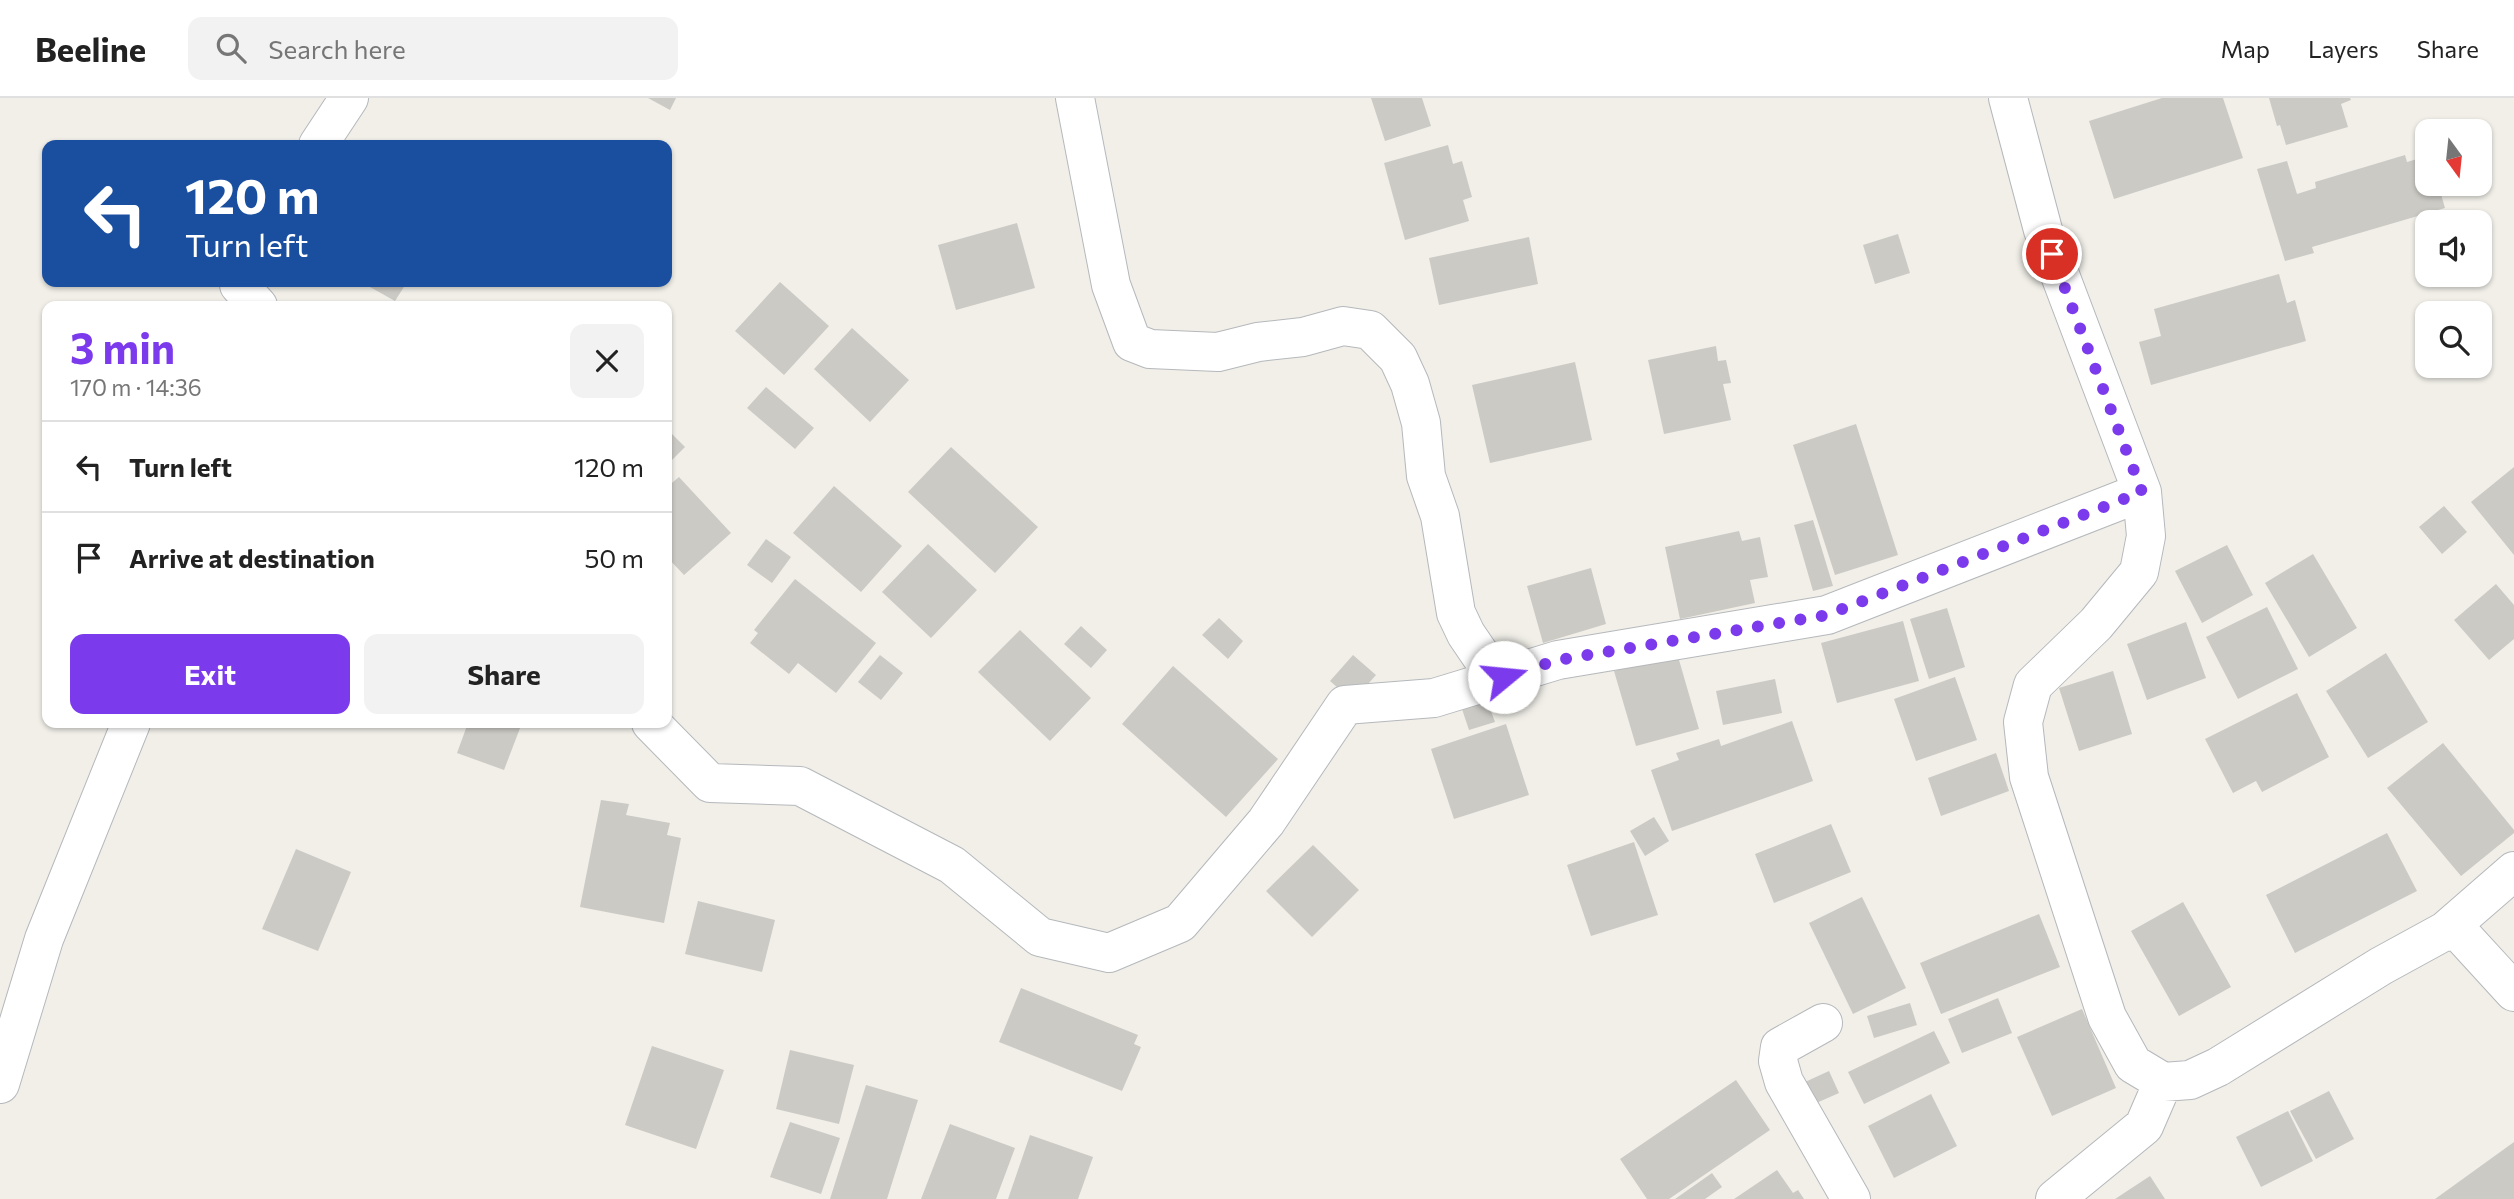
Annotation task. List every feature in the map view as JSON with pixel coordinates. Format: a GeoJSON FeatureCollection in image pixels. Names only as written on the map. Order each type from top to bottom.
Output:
{"type":"FeatureCollection","features":[{"type":"Feature","properties":{"kind":"street"},"geometry":{"type":"LineString","coordinates":[[321,140],[349,98]]}},
{"type":"Feature","properties":{"kind":"street"},"geometry":{"type":"LineString","coordinates":[[1075,98],[1111,285],[1132,342],[1150,349],[1218,352],[1258,342],[1303,337],[1343,326],[1370,330],[1398,358],[1410,384],[1421,423],[1426,476],[1440,516],[1456,613],[1483,659],[1504,677]]}},
{"type":"Feature","properties":{"kind":"street"},"geometry":{"type":"LineString","coordinates":[[2008,98],[2043,230],[2142,492],[2146,536],[2139,572],[2096,624],[2034,685],[2024,722],[2029,777],[2107,1017],[2133,1064],[2164,1082],[2190,1080],[2218,1067],[2381,966],[2445,931],[2514,871]]}},
{"type":"Feature","properties":{"kind":"street"},"geometry":{"type":"LineString","coordinates":[[656,728],[710,783],[800,786],[952,865],[1040,937],[1109,953],[1180,923],[1266,822],[1345,705],[1434,698],[1558,660],[1827,615],[2142,492]]}},
{"type":"Feature","properties":{"kind":"street"},"geometry":{"type":"LineString","coordinates":[[0,1084],[44,939],[129,728]]}},
{"type":"Feature","properties":{"kind":"street"},"geometry":{"type":"LineString","coordinates":[[2445,931],[2460,933],[2514,992]]}},
{"type":"Feature","properties":{"kind":"street"},"geometry":{"type":"LineString","coordinates":[[1823,1023],[1780,1047],[1778,1060],[1784,1082],[1851,1199]]}},
{"type":"Feature","properties":{"kind":"street"},"geometry":{"type":"LineString","coordinates":[[2055,1199],[2144,1126],[2164,1082]]}},
{"type":"Feature","properties":{"kind":"building"},"geometry":{"type":"Polygon","coordinates":[[[648,98],[676,98],[670,110],[648,98]]]}},
{"type":"Feature","properties":{"kind":"building"},"geometry":{"type":"Polygon","coordinates":[[[1371,98],[1422,98],[1431,126],[1385,141],[1371,98]]]}},
{"type":"Feature","properties":{"kind":"building"},"geometry":{"type":"Polygon","coordinates":[[[2162,98],[2223,98],[2243,158],[2114,199],[2089,121],[2162,98]]]}},
{"type":"Feature","properties":{"kind":"building"},"geometry":{"type":"Polygon","coordinates":[[[2269,98],[2350,98],[2351,100],[2341,104],[2348,127],[2286,145],[2269,98]]]}},
{"type":"Feature","properties":{"kind":"building"},"geometry":{"type":"Polygon","coordinates":[[[1448,145],[1453,164],[1462,161],[1472,197],[1463,200],[1469,221],[1405,240],[1384,163],[1448,145]]]}},
{"type":"Feature","properties":{"kind":"building"},"geometry":{"type":"Polygon","coordinates":[[[2405,155],[2407,162],[2415,160],[2415,196],[2442,196],[2445,208],[2415,210],[2415,217],[2312,247],[2314,253],[2285,261],[2257,169],[2287,161],[2297,194],[2316,188],[2315,182],[2405,155]]]}},
{"type":"Feature","properties":{"kind":"building"},"geometry":{"type":"Polygon","coordinates":[[[1017,223],[1035,288],[956,310],[938,245],[1017,223]]]}},
{"type":"Feature","properties":{"kind":"building"},"geometry":{"type":"Polygon","coordinates":[[[1898,234],[1910,273],[1875,284],[1863,245],[1898,234]]]}},
{"type":"Feature","properties":{"kind":"building"},"geometry":{"type":"Polygon","coordinates":[[[1529,237],[1538,284],[1439,305],[1429,258],[1529,237]]]}},
{"type":"Feature","properties":{"kind":"building"},"geometry":{"type":"Polygon","coordinates":[[[2279,274],[2287,303],[2295,300],[2306,341],[2151,385],[2139,342],[2161,336],[2154,309],[2279,274]]]}},
{"type":"Feature","properties":{"kind":"building"},"geometry":{"type":"Polygon","coordinates":[[[780,282],[829,326],[784,375],[735,331],[780,282]]]}},
{"type":"Feature","properties":{"kind":"building"},"geometry":{"type":"Polygon","coordinates":[[[370,287],[404,287],[395,301],[370,287]]]}},
{"type":"Feature","properties":{"kind":"building"},"geometry":{"type":"Polygon","coordinates":[[[852,328],[909,380],[870,422],[814,369],[852,328]]]}},
{"type":"Feature","properties":{"kind":"building"},"geometry":{"type":"Polygon","coordinates":[[[1716,346],[1718,361],[1726,360],[1731,383],[1723,384],[1731,420],[1664,434],[1648,360],[1716,346]]]}},
{"type":"Feature","properties":{"kind":"building"},"geometry":{"type":"Polygon","coordinates":[[[1575,362],[1592,440],[1490,463],[1472,385],[1575,362]]]}},
{"type":"Feature","properties":{"kind":"building"},"geometry":{"type":"Polygon","coordinates":[[[766,387],[814,428],[795,449],[747,408],[766,387]]]}},
{"type":"Feature","properties":{"kind":"building"},"geometry":{"type":"Polygon","coordinates":[[[1856,424],[1898,555],[1835,575],[1793,445],[1856,424]]]}},
{"type":"Feature","properties":{"kind":"building"},"geometry":{"type":"Polygon","coordinates":[[[672,434],[685,447],[672,460],[672,434]]]}},
{"type":"Feature","properties":{"kind":"building"},"geometry":{"type":"Polygon","coordinates":[[[951,447],[1038,527],[995,573],[908,492],[951,447]]]}},
{"type":"Feature","properties":{"kind":"building"},"geometry":{"type":"Polygon","coordinates":[[[2514,467],[2514,555],[2471,502],[2514,467]]]}},
{"type":"Feature","properties":{"kind":"building"},"geometry":{"type":"Polygon","coordinates":[[[679,477],[731,533],[684,575],[672,562],[672,483],[679,477]]]}},
{"type":"Feature","properties":{"kind":"building"},"geometry":{"type":"Polygon","coordinates":[[[834,486],[902,546],[861,592],[793,533],[834,486]]]}},
{"type":"Feature","properties":{"kind":"building"},"geometry":{"type":"Polygon","coordinates":[[[2444,506],[2467,532],[2442,554],[2419,527],[2444,506]]]}},
{"type":"Feature","properties":{"kind":"building"},"geometry":{"type":"Polygon","coordinates":[[[1813,520],[1833,586],[1813,591],[1794,525],[1813,520]]]}},
{"type":"Feature","properties":{"kind":"building"},"geometry":{"type":"Polygon","coordinates":[[[1739,531],[1742,541],[1760,537],[1768,577],[1750,580],[1755,603],[1680,619],[1665,547],[1739,531]]]}},
{"type":"Feature","properties":{"kind":"building"},"geometry":{"type":"Polygon","coordinates":[[[766,539],[791,557],[772,583],[747,565],[766,539]]]}},
{"type":"Feature","properties":{"kind":"building"},"geometry":{"type":"Polygon","coordinates":[[[928,544],[977,590],[931,638],[882,592],[928,544]]]}},
{"type":"Feature","properties":{"kind":"building"},"geometry":{"type":"Polygon","coordinates":[[[2227,545],[2253,595],[2202,623],[2175,571],[2227,545]]]}},
{"type":"Feature","properties":{"kind":"building"},"geometry":{"type":"Polygon","coordinates":[[[2313,554],[2357,628],[2309,657],[2265,583],[2313,554]]]}},
{"type":"Feature","properties":{"kind":"building"},"geometry":{"type":"Polygon","coordinates":[[[1591,568],[1606,624],[1543,643],[1527,586],[1591,568]]]}},
{"type":"Feature","properties":{"kind":"building"},"geometry":{"type":"Polygon","coordinates":[[[795,579],[876,643],[836,693],[798,663],[789,674],[750,643],[758,633],[754,630],[795,579]]]}},
{"type":"Feature","properties":{"kind":"building"},"geometry":{"type":"Polygon","coordinates":[[[2496,584],[2514,605],[2514,639],[2489,660],[2454,620],[2496,584]]]}},
{"type":"Feature","properties":{"kind":"building"},"geometry":{"type":"Polygon","coordinates":[[[2267,607],[2298,669],[2238,699],[2206,637],[2267,607]]]}},
{"type":"Feature","properties":{"kind":"building"},"geometry":{"type":"Polygon","coordinates":[[[1947,608],[1965,667],[1929,679],[1910,619],[1947,608]]]}},
{"type":"Feature","properties":{"kind":"building"},"geometry":{"type":"Polygon","coordinates":[[[1219,618],[1243,641],[1228,659],[1202,635],[1219,618]]]}},
{"type":"Feature","properties":{"kind":"building"},"geometry":{"type":"Polygon","coordinates":[[[1903,621],[1919,681],[1837,703],[1821,643],[1903,621]]]}},
{"type":"Feature","properties":{"kind":"building"},"geometry":{"type":"Polygon","coordinates":[[[2186,622],[2206,678],[2147,700],[2127,644],[2186,622]]]}},
{"type":"Feature","properties":{"kind":"building"},"geometry":{"type":"Polygon","coordinates":[[[1081,626],[1107,650],[1091,668],[1064,644],[1081,626]]]}},
{"type":"Feature","properties":{"kind":"building"},"geometry":{"type":"Polygon","coordinates":[[[1020,630],[1091,698],[1050,741],[978,672],[1020,630]]]}},
{"type":"Feature","properties":{"kind":"building"},"geometry":{"type":"Polygon","coordinates":[[[1677,653],[1699,729],[1636,746],[1614,671],[1677,653]]]}},
{"type":"Feature","properties":{"kind":"building"},"geometry":{"type":"Polygon","coordinates":[[[2386,653],[2428,722],[2368,758],[2326,691],[2386,653]]]}},
{"type":"Feature","properties":{"kind":"building"},"geometry":{"type":"Polygon","coordinates":[[[880,655],[903,673],[881,700],[858,682],[880,655]]]}},
{"type":"Feature","properties":{"kind":"building"},"geometry":{"type":"Polygon","coordinates":[[[1353,655],[1376,675],[1353,701],[1330,681],[1353,655]]]}},
{"type":"Feature","properties":{"kind":"building"},"geometry":{"type":"Polygon","coordinates":[[[1173,666],[1278,759],[1226,817],[1122,724],[1173,666]]]}},
{"type":"Feature","properties":{"kind":"building"},"geometry":{"type":"Polygon","coordinates":[[[2113,671],[2132,734],[2079,751],[2059,688],[2113,671]]]}},
{"type":"Feature","properties":{"kind":"building"},"geometry":{"type":"Polygon","coordinates":[[[1955,677],[1977,740],[1916,761],[1894,699],[1955,677]]]}},
{"type":"Feature","properties":{"kind":"building"},"geometry":{"type":"Polygon","coordinates":[[[1775,679],[1782,713],[1723,725],[1716,691],[1775,679]]]}},
{"type":"Feature","properties":{"kind":"building"},"geometry":{"type":"Polygon","coordinates":[[[2297,693],[2329,757],[2262,792],[2256,781],[2233,793],[2205,739],[2297,693]]]}},
{"type":"Feature","properties":{"kind":"building"},"geometry":{"type":"Polygon","coordinates":[[[1487,700],[1495,722],[1469,730],[1462,709],[1487,700]]]}},
{"type":"Feature","properties":{"kind":"building"},"geometry":{"type":"Polygon","coordinates":[[[1792,721],[1813,781],[1672,831],[1651,770],[1679,760],[1676,753],[1719,739],[1721,746],[1792,721]]]}},
{"type":"Feature","properties":{"kind":"building"},"geometry":{"type":"Polygon","coordinates":[[[1506,724],[1529,795],[1454,819],[1431,749],[1506,724]]]}},
{"type":"Feature","properties":{"kind":"building"},"geometry":{"type":"Polygon","coordinates":[[[466,728],[520,728],[504,770],[457,753],[466,728]]]}},
{"type":"Feature","properties":{"kind":"building"},"geometry":{"type":"Polygon","coordinates":[[[2443,743],[2514,830],[2514,833],[2461,876],[2387,788],[2443,743]]]}},
{"type":"Feature","properties":{"kind":"building"},"geometry":{"type":"Polygon","coordinates":[[[1996,753],[2009,791],[1941,816],[1928,778],[1996,753]]]}},
{"type":"Feature","properties":{"kind":"building"},"geometry":{"type":"Polygon","coordinates":[[[601,800],[629,804],[626,815],[670,823],[667,835],[681,838],[664,923],[580,907],[601,800]]]}},
{"type":"Feature","properties":{"kind":"building"},"geometry":{"type":"Polygon","coordinates":[[[1654,817],[1669,841],[1645,856],[1630,831],[1654,817]]]}},
{"type":"Feature","properties":{"kind":"building"},"geometry":{"type":"Polygon","coordinates":[[[1831,824],[1851,872],[1774,903],[1755,854],[1831,824]]]}},
{"type":"Feature","properties":{"kind":"building"},"geometry":{"type":"Polygon","coordinates":[[[2387,833],[2417,891],[2295,953],[2266,895],[2387,833]]]}},
{"type":"Feature","properties":{"kind":"building"},"geometry":{"type":"Polygon","coordinates":[[[1634,842],[1658,915],[1591,936],[1567,865],[1634,842]]]}},
{"type":"Feature","properties":{"kind":"building"},"geometry":{"type":"Polygon","coordinates":[[[1313,845],[1359,890],[1312,937],[1266,891],[1313,845]]]}},
{"type":"Feature","properties":{"kind":"building"},"geometry":{"type":"Polygon","coordinates":[[[296,849],[351,872],[318,951],[262,929],[296,849]]]}},
{"type":"Feature","properties":{"kind":"building"},"geometry":{"type":"Polygon","coordinates":[[[1862,897],[1906,988],[1853,1014],[1809,923],[1862,897]]]}},
{"type":"Feature","properties":{"kind":"building"},"geometry":{"type":"Polygon","coordinates":[[[698,901],[775,920],[762,972],[685,954],[698,901]]]}},
{"type":"Feature","properties":{"kind":"building"},"geometry":{"type":"Polygon","coordinates":[[[2183,902],[2231,987],[2179,1016],[2131,931],[2183,902]]]}},
{"type":"Feature","properties":{"kind":"building"},"geometry":{"type":"Polygon","coordinates":[[[2039,914],[2060,967],[1941,1014],[1920,963],[2039,914]]]}},
{"type":"Feature","properties":{"kind":"building"},"geometry":{"type":"Polygon","coordinates":[[[1021,988],[1138,1035],[1134,1044],[1141,1047],[1122,1091],[999,1042],[1021,988]]]}},
{"type":"Feature","properties":{"kind":"building"},"geometry":{"type":"Polygon","coordinates":[[[1998,998],[2012,1033],[1962,1053],[1948,1019],[1998,998]]]}},
{"type":"Feature","properties":{"kind":"building"},"geometry":{"type":"Polygon","coordinates":[[[1910,1003],[1917,1025],[1874,1038],[1867,1016],[1910,1003]]]}},
{"type":"Feature","properties":{"kind":"building"},"geometry":{"type":"Polygon","coordinates":[[[2082,1009],[2116,1088],[2052,1116],[2017,1037],[2082,1009]]]}},
{"type":"Feature","properties":{"kind":"building"},"geometry":{"type":"Polygon","coordinates":[[[1934,1031],[1950,1063],[1864,1104],[1848,1072],[1934,1031]]]}},
{"type":"Feature","properties":{"kind":"building"},"geometry":{"type":"Polygon","coordinates":[[[652,1046],[724,1070],[696,1149],[625,1125],[652,1046]]]}},
{"type":"Feature","properties":{"kind":"building"},"geometry":{"type":"Polygon","coordinates":[[[790,1050],[854,1065],[839,1124],[776,1109],[790,1050]]]}},
{"type":"Feature","properties":{"kind":"building"},"geometry":{"type":"Polygon","coordinates":[[[1829,1071],[1839,1093],[1814,1104],[1805,1082],[1829,1071]]]}},
{"type":"Feature","properties":{"kind":"building"},"geometry":{"type":"Polygon","coordinates":[[[1736,1080],[1770,1130],[1669,1199],[1647,1199],[1620,1159],[1736,1080]]]}},
{"type":"Feature","properties":{"kind":"building"},"geometry":{"type":"Polygon","coordinates":[[[866,1085],[918,1100],[887,1199],[830,1199],[866,1085]]]}},
{"type":"Feature","properties":{"kind":"building"},"geometry":{"type":"Polygon","coordinates":[[[2329,1091],[2354,1139],[2316,1159],[2290,1111],[2329,1091]]]}},
{"type":"Feature","properties":{"kind":"building"},"geometry":{"type":"Polygon","coordinates":[[[1931,1094],[1957,1146],[1894,1178],[1868,1126],[1931,1094]]]}},
{"type":"Feature","properties":{"kind":"building"},"geometry":{"type":"Polygon","coordinates":[[[2288,1111],[2313,1161],[2261,1187],[2236,1137],[2288,1111]]]}},
{"type":"Feature","properties":{"kind":"building"},"geometry":{"type":"Polygon","coordinates":[[[790,1122],[840,1138],[821,1194],[770,1177],[790,1122]]]}},
{"type":"Feature","properties":{"kind":"building"},"geometry":{"type":"Polygon","coordinates":[[[950,1124],[1015,1148],[996,1199],[921,1199],[950,1124]]]}},
{"type":"Feature","properties":{"kind":"building"},"geometry":{"type":"Polygon","coordinates":[[[1030,1135],[1093,1157],[1078,1199],[1008,1199],[1030,1135]]]}},
{"type":"Feature","properties":{"kind":"building"},"geometry":{"type":"Polygon","coordinates":[[[2514,1142],[2514,1199],[2435,1199],[2514,1142]]]}},
{"type":"Feature","properties":{"kind":"building"},"geometry":{"type":"Polygon","coordinates":[[[1777,1170],[1793,1193],[1798,1190],[1804,1199],[1734,1199],[1777,1170]]]}},
{"type":"Feature","properties":{"kind":"building"},"geometry":{"type":"Polygon","coordinates":[[[1712,1173],[1722,1187],[1705,1199],[1675,1199],[1712,1173]]]}},
{"type":"Feature","properties":{"kind":"building"},"geometry":{"type":"Polygon","coordinates":[[[2150,1176],[2165,1199],[2115,1199],[2150,1176]]]}},
{"type":"Feature","properties":{"kind":"route"},"geometry":{"type":"LineString","coordinates":[[1504,677],[1558,660],[1827,615],[2142,492],[2052,254]]}}]}
